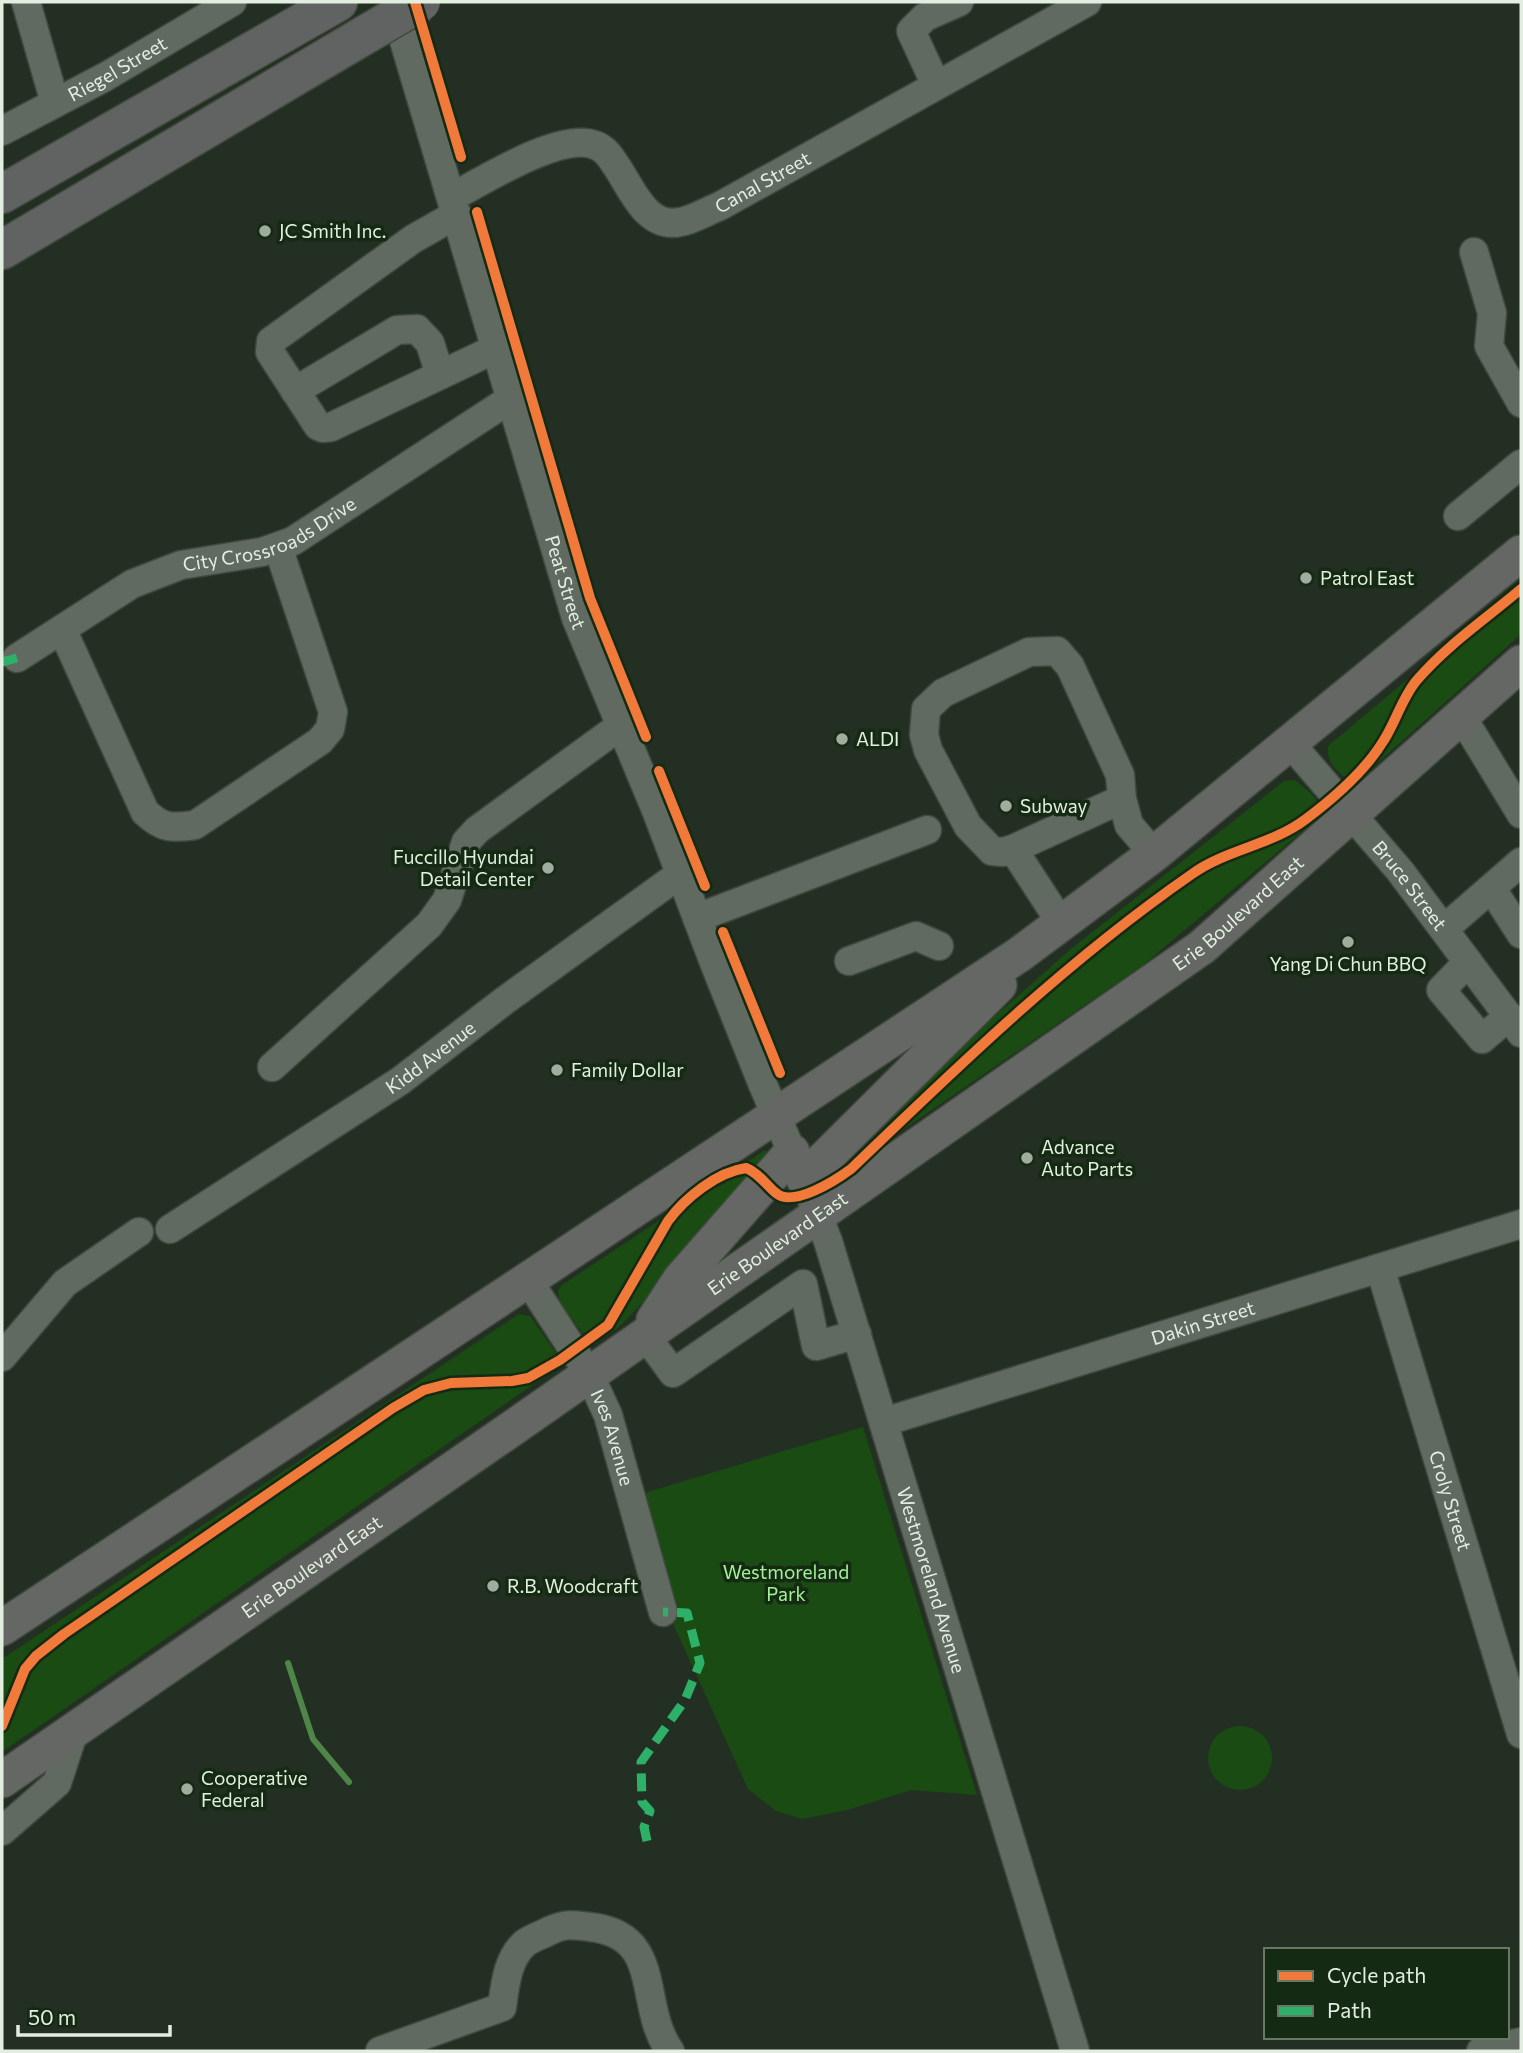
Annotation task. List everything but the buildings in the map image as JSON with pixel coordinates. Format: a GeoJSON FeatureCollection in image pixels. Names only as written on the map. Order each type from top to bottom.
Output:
{"type":"FeatureCollection","features":[{"type":"Feature","properties":{"kind":"highway"},"geometry":{"type":"LineString","coordinates":[[2,194],[338,2]]}},
{"type":"Feature","properties":{"kind":"highway"},"geometry":{"type":"LineString","coordinates":[[2,250],[421,2]]}},
{"type":"Feature","properties":{"kind":"main road"},"geometry":{"type":"LineString","coordinates":[[2,1629],[1020,954],[1154,854],[1521,553]]}},
{"type":"Feature","properties":{"kind":"main road","name":"Erie Boulevard East"},"geometry":{"type":"LineString","coordinates":[[2,1780],[1202,947],[1521,663]]}},
{"type":"Feature","properties":{"kind":"main road"},"geometry":{"type":"LineString","coordinates":[[645,1335],[680,1280],[798,1165],[1061,923]]}},
{"type":"Feature","properties":{"kind":"street"},"geometry":{"type":"LineString","coordinates":[[26,2],[55,103]]}},
{"type":"Feature","properties":{"kind":"street","name":"Riegel Street"},"geometry":{"type":"LineString","coordinates":[[2,131],[128,63],[232,2]]}},
{"type":"Feature","properties":{"kind":"street"},"geometry":{"type":"LineString","coordinates":[[936,85],[911,31],[925,17],[959,2]]}},
{"type":"Feature","properties":{"kind":"street","name":"Canal Street"},"geometry":{"type":"LineString","coordinates":[[295,391],[270,352],[271,341],[454,206],[526,157],[561,145],[593,144],[608,154],[650,216],[661,223],[680,222],[720,206],[1087,2]]}},
{"type":"Feature","properties":{"kind":"street","name":"Peat Street"},"geometry":{"type":"LineString","coordinates":[[402,34],[576,618],[776,1115]]}},
{"type":"Feature","properties":{"kind":"street"},"geometry":{"type":"LineString","coordinates":[[1474,251],[1492,313],[1489,346],[1521,402]]}},
{"type":"Feature","properties":{"kind":"street"},"geometry":{"type":"LineString","coordinates":[[440,374],[430,342],[417,329],[408,328],[397,330],[295,391],[318,426],[323,428],[497,348]]}},
{"type":"Feature","properties":{"kind":"street","name":"City Crossroads Drive"},"geometry":{"type":"LineString","coordinates":[[17,658],[132,584],[181,565],[262,552],[293,541],[512,398]]}},
{"type":"Feature","properties":{"kind":"street"},"geometry":{"type":"LineString","coordinates":[[1458,516],[1521,464]]}},
{"type":"Feature","properties":{"kind":"street"},"geometry":{"type":"LineString","coordinates":[[62,629],[145,812],[158,824],[174,827],[195,825],[320,741],[330,729],[333,712],[278,547]]}},
{"type":"Feature","properties":{"kind":"street"},"geometry":{"type":"LineString","coordinates":[[1122,799],[1013,849],[992,851],[968,826],[928,750],[925,735],[926,709],[943,693],[1029,652],[1057,651],[1070,666],[1120,775],[1122,799],[1129,825],[1154,854]]}},
{"type":"Feature","properties":{"kind":"street"},"geometry":{"type":"LineString","coordinates":[[1462,717],[1521,814]]}},
{"type":"Feature","properties":{"kind":"street"},"geometry":{"type":"LineString","coordinates":[[272,1067],[429,925],[447,900],[466,842],[477,830],[620,726]]}},
{"type":"Feature","properties":{"kind":"street","name":"Bruce Street"},"geometry":{"type":"LineString","coordinates":[[1290,743],[1400,871],[1518,1027]]}},
{"type":"Feature","properties":{"kind":"street"},"geometry":{"type":"LineString","coordinates":[[697,918],[927,830]]}},
{"type":"Feature","properties":{"kind":"street"},"geometry":{"type":"LineString","coordinates":[[1013,849],[1061,923]]}},
{"type":"Feature","properties":{"kind":"street"},"geometry":{"type":"LineString","coordinates":[[1444,929],[1521,862]]}},
{"type":"Feature","properties":{"kind":"street","name":"Kidd Avenue"},"geometry":{"type":"LineString","coordinates":[[170,1229],[400,1081],[504,1001],[680,874]]}},
{"type":"Feature","properties":{"kind":"street"},"geometry":{"type":"LineString","coordinates":[[1492,888],[1521,934]]}},
{"type":"Feature","properties":{"kind":"street"},"geometry":{"type":"LineString","coordinates":[[849,961],[916,936],[939,946]]}},
{"type":"Feature","properties":{"kind":"street"},"geometry":{"type":"LineString","coordinates":[[1468,962],[1441,990],[1482,1039],[1518,1027]]}},
{"type":"Feature","properties":{"kind":"street","name":"Westmoreland Avenue"},"geometry":{"type":"LineString","coordinates":[[776,1115],[819,1215],[1075,2051]]}},
{"type":"Feature","properties":{"kind":"street","name":"Dakin Street"},"geometry":{"type":"LineString","coordinates":[[884,1422],[1521,1224]]}},
{"type":"Feature","properties":{"kind":"street"},"geometry":{"type":"LineString","coordinates":[[2,1357],[65,1283],[139,1232]]}},
{"type":"Feature","properties":{"kind":"street","name":"Croly Street"},"geometry":{"type":"LineString","coordinates":[[1380,1268],[1521,1734]]}},
{"type":"Feature","properties":{"kind":"street","name":"Ives Avenue"},"geometry":{"type":"LineString","coordinates":[[528,1280],[589,1374],[608,1415],[663,1612]]}},
{"type":"Feature","properties":{"kind":"street"},"geometry":{"type":"LineString","coordinates":[[645,1335],[673,1373],[803,1284],[816,1346],[857,1334]]}},
{"type":"Feature","properties":{"kind":"street"},"geometry":{"type":"LineString","coordinates":[[2,1831],[57,1783],[74,1731]]}},
{"type":"Feature","properties":{"kind":"street"},"geometry":{"type":"LineString","coordinates":[[380,2051],[502,2007],[508,1970],[525,1944],[563,1924],[598,1928],[628,1940],[639,1952],[660,2038],[670,2051]]}},
{"type":"Feature","properties":{"kind":"street"},"geometry":{"type":"LineString","coordinates":[[1481,2051],[1521,2042]]}},
{"type":"Feature","properties":{"kind":"green space"},"geometry":{"type":"Polygon","coordinates":[[[1521,584],[1521,634],[1361,778],[1348,780],[1336,769],[1330,762],[1328,746],[1521,584]]]}},
{"type":"Feature","properties":{"kind":"green space"},"geometry":{"type":"Polygon","coordinates":[[[1295,780],[1317,801],[1317,819],[1143,965],[834,1177],[829,1174],[833,1159],[1072,948],[1284,781],[1295,780]]]}},
{"type":"Feature","properties":{"kind":"green space"},"geometry":{"type":"Polygon","coordinates":[[[765,1150],[768,1163],[631,1315],[611,1333],[595,1339],[586,1338],[559,1301],[558,1290],[562,1285],[765,1150]]]}},
{"type":"Feature","properties":{"kind":"green space"},"geometry":{"type":"Polygon","coordinates":[[[519,1314],[530,1316],[556,1353],[559,1358],[554,1370],[2,1752],[2,1659],[519,1314]]]}},
{"type":"Feature","properties":{"kind":"green space","name":"Westmoreland Park"},"geometry":{"type":"Polygon","coordinates":[[[863,1427],[977,1795],[911,1790],[847,1810],[802,1819],[776,1811],[748,1789],[671,1619],[641,1494],[863,1427]]]}},
{"type":"Feature","properties":{"kind":"green space"},"geometry":{"type":"Polygon","coordinates":[[[1240,1726],[1252,1728],[1263,1735],[1270,1746],[1270,1770],[1263,1781],[1252,1788],[1240,1790],[1228,1788],[1217,1781],[1210,1770],[1208,1758],[1210,1746],[1217,1735],[1228,1728],[1240,1726]]]}},
{"type":"Feature","properties":{"kind":"waterway"},"geometry":{"type":"LineString","coordinates":[[288,1663],[313,1739],[349,1782]]}},
{"type":"Feature","properties":{"kind":"marked path"},"geometry":{"type":"LineString","coordinates":[[2,662],[17,658]]}},
{"type":"Feature","properties":{"kind":"marked path"},"geometry":{"type":"LineString","coordinates":[[647,1841],[644,1827],[650,1811],[642,1802],[641,1762],[685,1700],[700,1663],[687,1613],[663,1612]]}},
{"type":"Feature","properties":{"kind":"cycle path"},"geometry":{"type":"LineString","coordinates":[[415,2],[461,157]]}},
{"type":"Feature","properties":{"kind":"cycle path"},"geometry":{"type":"LineString","coordinates":[[477,212],[590,598],[646,737]]}},
{"type":"Feature","properties":{"kind":"cycle path"},"geometry":{"type":"LineString","coordinates":[[2,1726],[25,1669],[36,1656],[393,1408],[424,1390],[451,1383],[528,1378],[560,1360],[608,1325],[668,1221],[702,1187],[735,1170],[746,1168],[759,1176],[776,1193],[783,1197],[793,1197],[814,1191],[851,1169],[1016,1014],[1146,907],[1206,866],[1293,828],[1349,783],[1377,751],[1417,680],[1454,643],[1521,589]]}},
{"type":"Feature","properties":{"kind":"cycle path"},"geometry":{"type":"LineString","coordinates":[[659,771],[705,886]]}},
{"type":"Feature","properties":{"kind":"cycle path"},"geometry":{"type":"LineString","coordinates":[[723,932],[780,1073]]}},
{"type":"Feature","properties":{"kind":"place","name":"JC Smith Inc."},"geometry":{"type":"Point","coordinates":[265,231]}},
{"type":"Feature","properties":{"kind":"place","name":"Patrol East"},"geometry":{"type":"Point","coordinates":[1306,578]}},
{"type":"Feature","properties":{"kind":"place","name":"ALDI"},"geometry":{"type":"Point","coordinates":[842,739]}},
{"type":"Feature","properties":{"kind":"place","name":"Subway"},"geometry":{"type":"Point","coordinates":[1006,806]}},
{"type":"Feature","properties":{"kind":"place","name":"Fuccillo Hyundai Detail Center"},"geometry":{"type":"Point","coordinates":[548,868]}},
{"type":"Feature","properties":{"kind":"place","name":"Yang Di Chun BBQ"},"geometry":{"type":"Point","coordinates":[1348,942]}},
{"type":"Feature","properties":{"kind":"place","name":"Family Dollar"},"geometry":{"type":"Point","coordinates":[557,1070]}},
{"type":"Feature","properties":{"kind":"place","name":"Advance Auto Parts"},"geometry":{"type":"Point","coordinates":[1027,1158]}},
{"type":"Feature","properties":{"kind":"place","name":"R.B. Woodcraft"},"geometry":{"type":"Point","coordinates":[493,1586]}},
{"type":"Feature","properties":{"kind":"place","name":"Cooperative Federal"},"geometry":{"type":"Point","coordinates":[187,1789]}}]}
